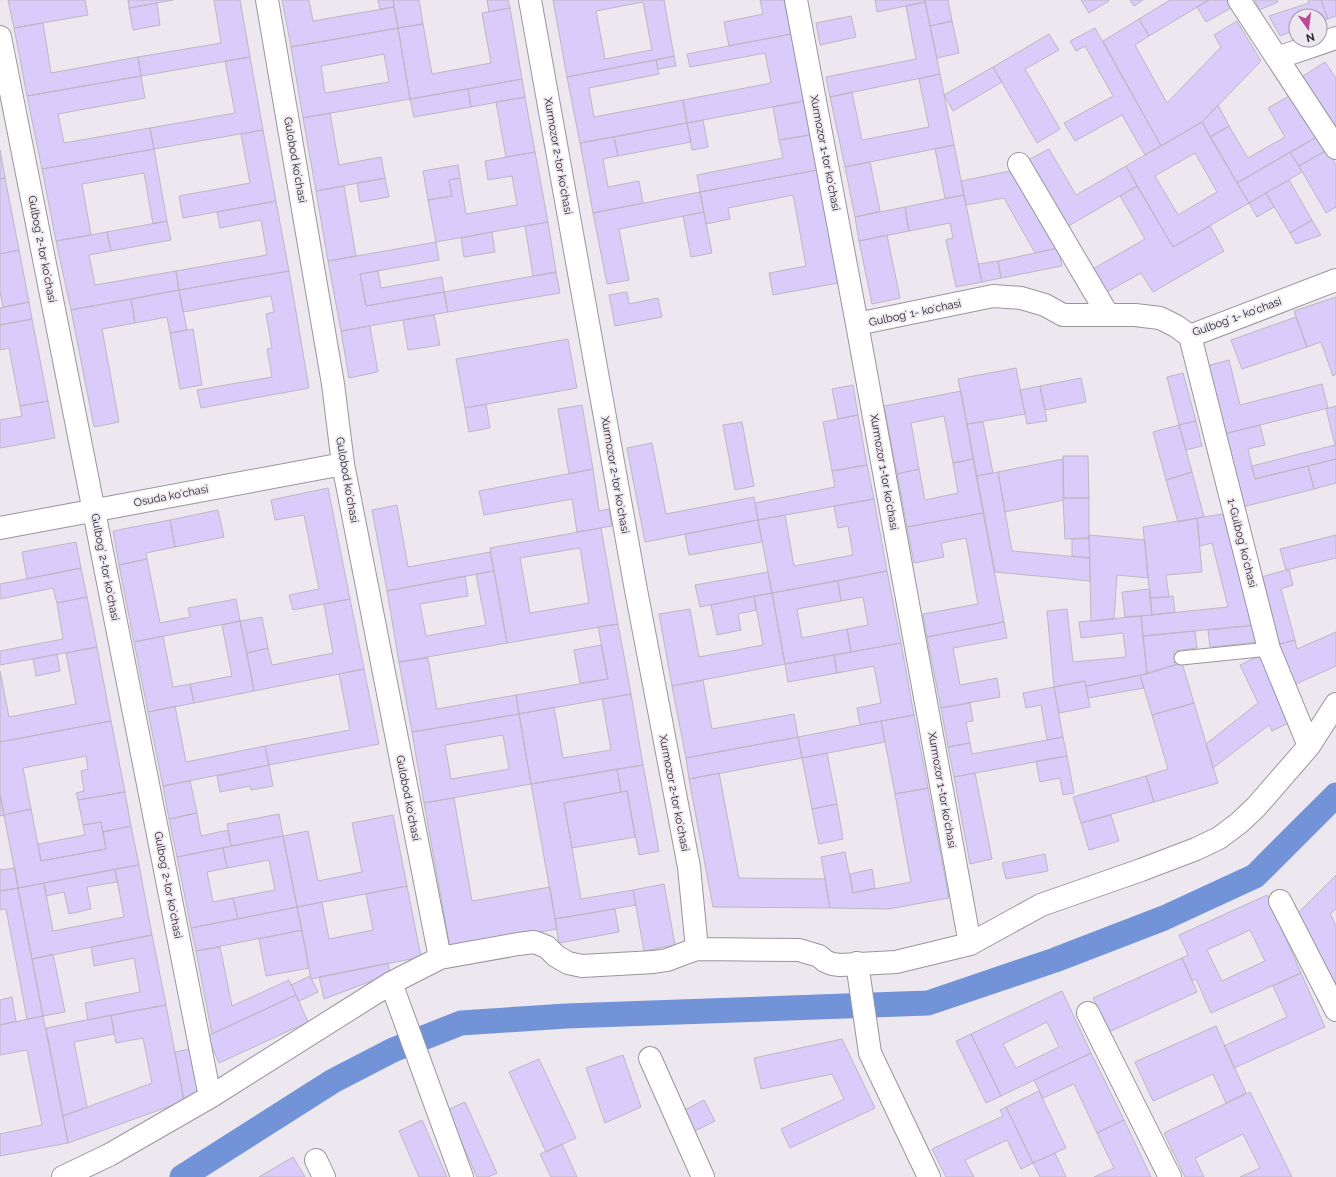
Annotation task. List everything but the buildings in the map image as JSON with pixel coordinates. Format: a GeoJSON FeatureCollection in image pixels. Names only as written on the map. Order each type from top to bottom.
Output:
{"type":"FeatureCollection","features":[{"type":"Feature","properties":{"kind":"street","name":"Gulobod koʻchasi"},"geometry":{"type":"LineString","coordinates":[[267,0],[333,384],[343,464],[440,958]]}},
{"type":"Feature","properties":{"kind":"street","name":"Xurmozor 2-tor koʻchasi"},"geometry":{"type":"LineString","coordinates":[[530,0],[637,598],[689,867],[697,950]]}},
{"type":"Feature","properties":{"kind":"street","name":"Xurmozor 1-tor koʻchasi"},"geometry":{"type":"LineString","coordinates":[[796,0],[857,324],[970,944]]}},
{"type":"Feature","properties":{"kind":"street"},"geometry":{"type":"LineString","coordinates":[[1239,0],[1336,148]]}},
{"type":"Feature","properties":{"kind":"street","name":"Gulbogʻ 2-tor koʻchasi"},"geometry":{"type":"LineString","coordinates":[[0,37],[210,1097]]}},
{"type":"Feature","properties":{"kind":"street"},"geometry":{"type":"LineString","coordinates":[[1277,58],[1336,38]]}},
{"type":"Feature","properties":{"kind":"street"},"geometry":{"type":"LineString","coordinates":[[1019,164],[1108,315]]}},
{"type":"Feature","properties":{"kind":"street","name":"Gulbogʻ 1- koʻchasi"},"geometry":{"type":"LineString","coordinates":[[857,324],[993,296],[1021,298],[1045,305],[1063,315],[1135,315],[1160,318],[1176,326],[1190,336],[1336,280]]}},
{"type":"Feature","properties":{"kind":"street","name":"1-Gulbogʻ koʻchasi"},"geometry":{"type":"LineString","coordinates":[[1190,336],[1269,649],[1309,746]]}},
{"type":"Feature","properties":{"kind":"street","name":"Osuda koʻchasi"},"geometry":{"type":"LineString","coordinates":[[0,528],[343,464]]}},
{"type":"Feature","properties":{"kind":"street"},"geometry":{"type":"LineString","coordinates":[[63,1177],[109,1155],[394,991],[440,958],[534,942],[547,947],[556,956],[568,963],[582,966],[654,962],[667,960],[697,950],[799,950],[819,956],[832,964],[858,969],[896,962],[970,944],[1041,905],[1141,870],[1196,849],[1219,838],[1239,823],[1256,806],[1309,746],[1336,704]]}},
{"type":"Feature","properties":{"kind":"street"},"geometry":{"type":"LineString","coordinates":[[1280,901],[1336,1010]]}},
{"type":"Feature","properties":{"kind":"street"},"geometry":{"type":"LineString","coordinates":[[858,969],[870,1053],[929,1177]]}},
{"type":"Feature","properties":{"kind":"street"},"geometry":{"type":"LineString","coordinates":[[394,991],[462,1177]]}},
{"type":"Feature","properties":{"kind":"street"},"geometry":{"type":"LineString","coordinates":[[1088,1013],[1170,1177]]}},
{"type":"Feature","properties":{"kind":"street"},"geometry":{"type":"LineString","coordinates":[[650,1058],[703,1177]]}},
{"type":"Feature","properties":{"kind":"lane"},"geometry":{"type":"LineString","coordinates":[[1181,658],[1269,649]]}},
{"type":"Feature","properties":{"kind":"waterway"},"geometry":{"type":"LineString","coordinates":[[182,1177],[333,1081],[393,1050],[461,1023],[566,1016],[928,1003],[1055,960],[1164,918],[1255,876],[1336,795]]}}]}
